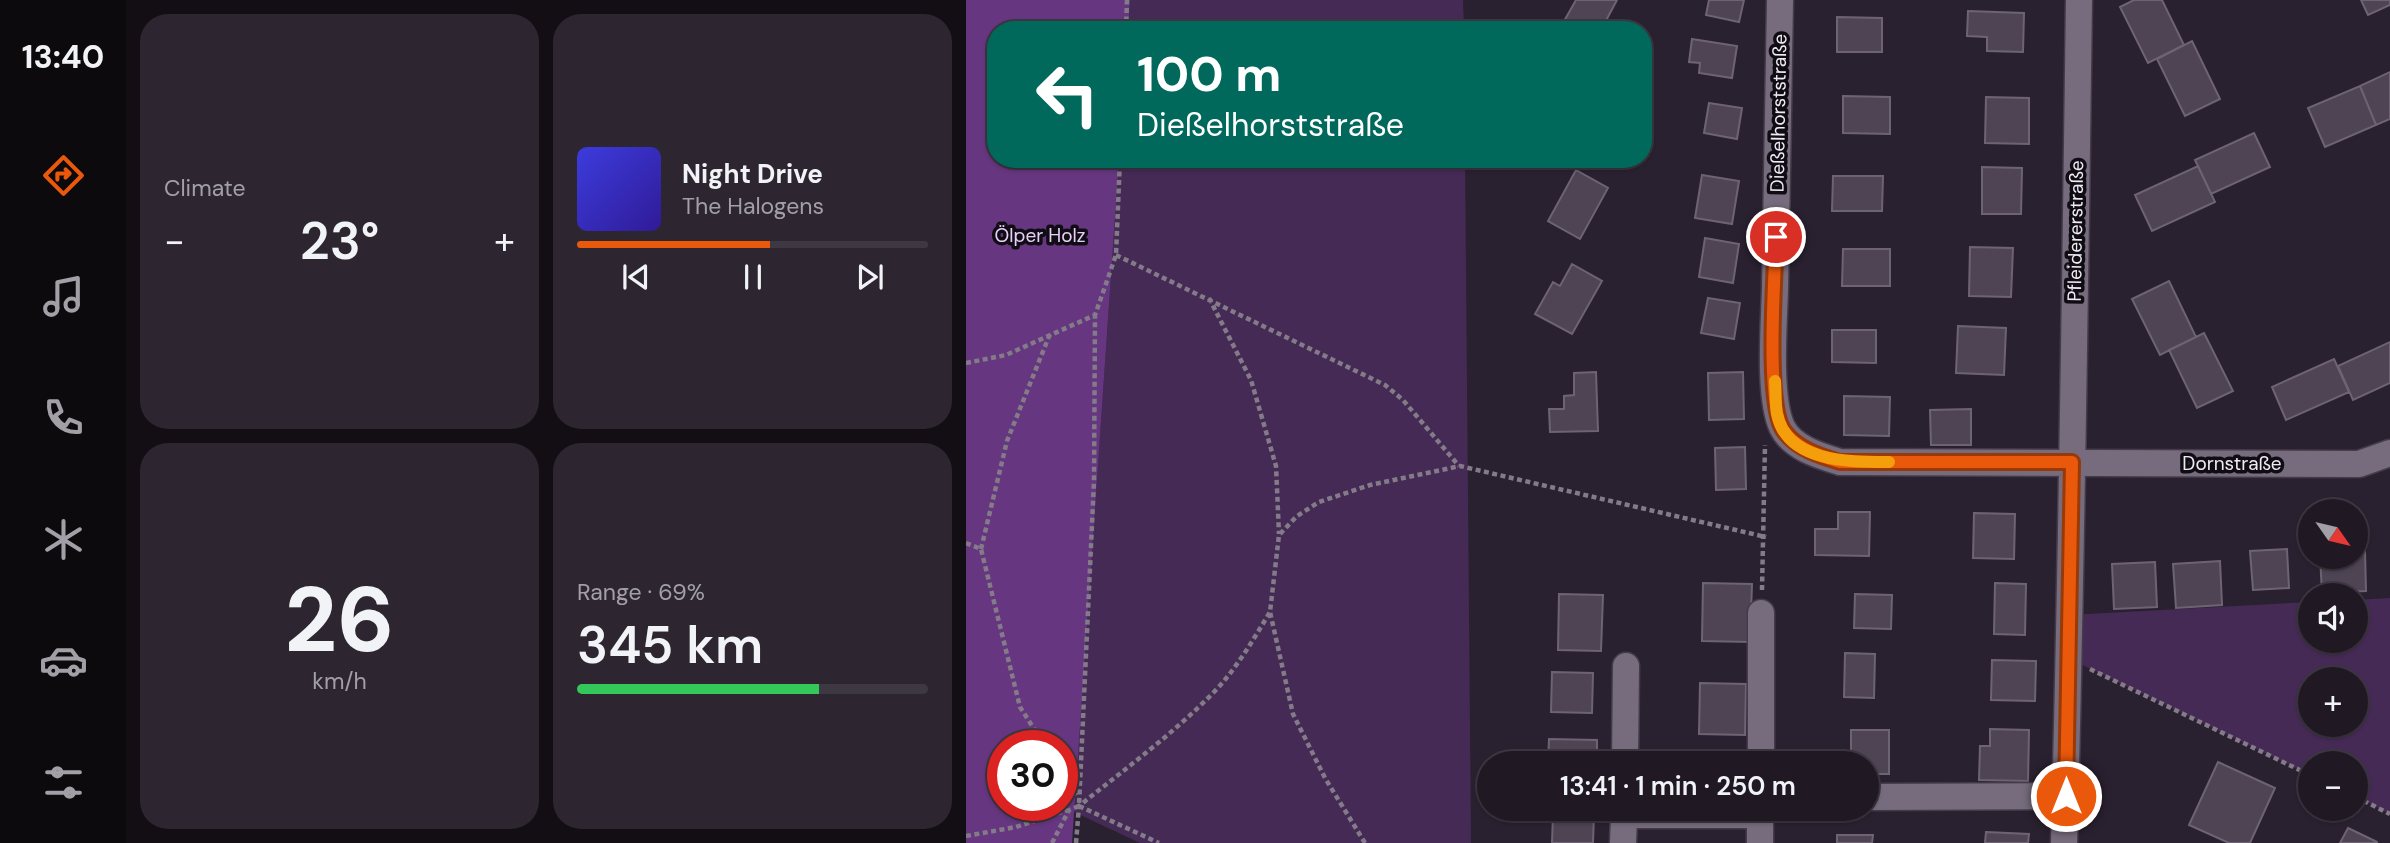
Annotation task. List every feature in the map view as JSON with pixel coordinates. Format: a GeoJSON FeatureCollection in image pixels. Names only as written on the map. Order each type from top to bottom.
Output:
{"type":"FeatureCollection","features":[{"type":"Feature","properties":{"kind":"street","name":"Dießelhorststraße"},"geometry":{"type":"LineString","coordinates":[[1777,415],[1774,349],[1780,0]]}},
{"type":"Feature","properties":{"kind":"street","name":"Pfleidererstraße"},"geometry":{"type":"LineString","coordinates":[[2064,843],[2066,657],[2073,520],[2078,0]]}},
{"type":"Feature","properties":{"kind":"street"},"geometry":{"type":"LineString","coordinates":[[1777,415],[1784,431],[1800,446],[1817,456],[1840,462],[2072,462]]}},
{"type":"Feature","properties":{"kind":"street","name":"Dornstraße"},"geometry":{"type":"LineString","coordinates":[[2072,462],[2359,464],[2390,453]]}},
{"type":"Feature","properties":{"kind":"street"},"geometry":{"type":"LineString","coordinates":[[1761,613],[1761,751]]}},
{"type":"Feature","properties":{"kind":"street"},"geometry":{"type":"LineString","coordinates":[[1625,751],[1626,666]]}},
{"type":"Feature","properties":{"kind":"street"},"geometry":{"type":"LineString","coordinates":[[1879,797],[2066,796]]}},
{"type":"Feature","properties":{"kind":"street"},"geometry":{"type":"LineString","coordinates":[[1623,843],[1624,821]]}},
{"type":"Feature","properties":{"kind":"street"},"geometry":{"type":"LineString","coordinates":[[1760,843],[1762,821]]}},
{"type":"Feature","properties":{"kind":"path"},"geometry":{"type":"LineString","coordinates":[[1126,21],[1127,0]]}},
{"type":"Feature","properties":{"kind":"path"},"geometry":{"type":"LineString","coordinates":[[1078,777],[1094,481],[1095,314],[1116,255],[1120,168]]}},
{"type":"Feature","properties":{"kind":"path"},"geometry":{"type":"LineString","coordinates":[[1116,255],[1208,297],[1385,385],[1403,400],[1460,466]]}},
{"type":"Feature","properties":{"kind":"path"},"geometry":{"type":"LineString","coordinates":[[1208,297],[1251,380],[1276,467],[1279,535],[1270,612],[1293,714],[1325,778],[1365,843]]}},
{"type":"Feature","properties":{"kind":"path"},"geometry":{"type":"LineString","coordinates":[[966,363],[1006,355],[1095,314]]}},
{"type":"Feature","properties":{"kind":"path"},"geometry":{"type":"LineString","coordinates":[[1035,730],[1020,706],[981,549],[1007,441],[1051,334]]}},
{"type":"Feature","properties":{"kind":"path"},"geometry":{"type":"LineString","coordinates":[[1761,613],[1766,537],[1765,445],[1777,415]]}},
{"type":"Feature","properties":{"kind":"path"},"geometry":{"type":"LineString","coordinates":[[1279,535],[1297,516],[1319,502],[1370,485],[1460,466],[1766,537]]}},
{"type":"Feature","properties":{"kind":"path"},"geometry":{"type":"LineString","coordinates":[[966,543],[981,549]]}},
{"type":"Feature","properties":{"kind":"path"},"geometry":{"type":"LineString","coordinates":[[1079,806],[1173,731],[1216,690],[1241,658],[1270,612]]}},
{"type":"Feature","properties":{"kind":"path"},"geometry":{"type":"LineString","coordinates":[[2066,657],[2298,769]]}},
{"type":"Feature","properties":{"kind":"path"},"geometry":{"type":"LineString","coordinates":[[1076,843],[1078,801]]}},
{"type":"Feature","properties":{"kind":"path"},"geometry":{"type":"LineString","coordinates":[[2368,803],[2390,814]]}},
{"type":"Feature","properties":{"kind":"path"},"geometry":{"type":"LineString","coordinates":[[1079,806],[1159,843]]}},
{"type":"Feature","properties":{"kind":"path"},"geometry":{"type":"LineString","coordinates":[[966,836],[1035,821]]}},
{"type":"Feature","properties":{"kind":"path"},"geometry":{"type":"LineString","coordinates":[[1052,843],[1063,821]]}},
{"type":"Feature","properties":{"kind":"shaded area"},"geometry":{"type":"Polygon","coordinates":[[[1130,0],[1463,0],[1464,21],[1129,21],[1130,0]]]}},
{"type":"Feature","properties":{"kind":"shaded area"},"geometry":{"type":"Polygon","coordinates":[[[1118,168],[1465,168],[1471,843],[1140,843],[1078,814],[1078,754],[1118,168]]]}},
{"type":"Feature","properties":{"kind":"shaded area"},"geometry":{"type":"Polygon","coordinates":[[[2390,598],[2390,814],[2368,803],[2368,751],[2298,751],[2298,769],[2066,657],[2069,615],[2298,603],[2298,653],[2368,653],[2368,599],[2390,598]]]}},
{"type":"Feature","properties":{"kind":"green space","name":"Ölper Holz"},"geometry":{"type":"Polygon","coordinates":[[[966,0],[1130,0],[1129,21],[987,21],[987,168],[1118,168],[1078,756],[1078,730],[987,730],[987,821],[1074,821],[1072,843],[966,843],[966,0]]]}},
{"type":"Feature","properties":{"kind":"building"},"geometry":{"type":"Polygon","coordinates":[[[1576,0],[1617,0],[1606,21],[1564,21],[1576,0]]]}},
{"type":"Feature","properties":{"kind":"building"},"geometry":{"type":"Polygon","coordinates":[[[1709,0],[1744,0],[1739,22],[1706,15],[1709,0]]]}},
{"type":"Feature","properties":{"kind":"building"},"geometry":{"type":"Polygon","coordinates":[[[2134,0],[2162,0],[2184,45],[2148,63],[2120,7],[2134,0]]]}},
{"type":"Feature","properties":{"kind":"building"},"geometry":{"type":"Polygon","coordinates":[[[2361,0],[2390,0],[2390,5],[2368,15],[2361,0]]]}},
{"type":"Feature","properties":{"kind":"building"},"geometry":{"type":"Polygon","coordinates":[[[1968,11],[2024,13],[2023,52],[1987,51],[1987,37],[1967,36],[1968,11]]]}},
{"type":"Feature","properties":{"kind":"building"},"geometry":{"type":"Polygon","coordinates":[[[1837,17],[1882,18],[1882,52],[1837,52],[1837,17]]]}},
{"type":"Feature","properties":{"kind":"building"},"geometry":{"type":"Polygon","coordinates":[[[1692,39],[1737,46],[1732,78],[1699,73],[1700,63],[1689,62],[1692,39]]]}},
{"type":"Feature","properties":{"kind":"building"},"geometry":{"type":"Polygon","coordinates":[[[2192,41],[2220,99],[2185,116],[2157,59],[2192,41]]]}},
{"type":"Feature","properties":{"kind":"building"},"geometry":{"type":"Polygon","coordinates":[[[2390,72],[2390,119],[2376,125],[2360,86],[2390,72]]]}},
{"type":"Feature","properties":{"kind":"building"},"geometry":{"type":"Polygon","coordinates":[[[2360,86],[2376,125],[2325,147],[2308,108],[2360,86]]]}},
{"type":"Feature","properties":{"kind":"building"},"geometry":{"type":"Polygon","coordinates":[[[1843,96],[1890,97],[1890,134],[1843,133],[1843,96]]]}},
{"type":"Feature","properties":{"kind":"building"},"geometry":{"type":"Polygon","coordinates":[[[1986,97],[2029,98],[2029,144],[1985,143],[1986,97]]]}},
{"type":"Feature","properties":{"kind":"building"},"geometry":{"type":"Polygon","coordinates":[[[1709,103],[1742,108],[1737,139],[1704,133],[1709,103]]]}},
{"type":"Feature","properties":{"kind":"building"},"geometry":{"type":"Polygon","coordinates":[[[2254,133],[2270,167],[2211,194],[2195,160],[2254,133]]]}},
{"type":"Feature","properties":{"kind":"building"},"geometry":{"type":"Polygon","coordinates":[[[2198,166],[2215,202],[2152,231],[2135,195],[2198,166]]]}},
{"type":"Feature","properties":{"kind":"building"},"geometry":{"type":"Polygon","coordinates":[[[1982,167],[2022,168],[2021,214],[1982,214],[1982,167]]]}},
{"type":"Feature","properties":{"kind":"building"},"geometry":{"type":"Polygon","coordinates":[[[1576,170],[1608,188],[1580,239],[1548,221],[1576,170]]]}},
{"type":"Feature","properties":{"kind":"building"},"geometry":{"type":"Polygon","coordinates":[[[1702,175],[1739,181],[1732,224],[1695,218],[1702,175]]]}},
{"type":"Feature","properties":{"kind":"building"},"geometry":{"type":"Polygon","coordinates":[[[1833,176],[1883,176],[1882,211],[1832,211],[1833,176]]]}},
{"type":"Feature","properties":{"kind":"building"},"geometry":{"type":"Polygon","coordinates":[[[1705,238],[1739,244],[1733,283],[1699,277],[1705,238]]]}},
{"type":"Feature","properties":{"kind":"building"},"geometry":{"type":"Polygon","coordinates":[[[1970,247],[2013,248],[2011,297],[1969,296],[1970,247]]]}},
{"type":"Feature","properties":{"kind":"building"},"geometry":{"type":"Polygon","coordinates":[[[1843,249],[1890,249],[1890,286],[1842,286],[1843,249]]]}},
{"type":"Feature","properties":{"kind":"building"},"geometry":{"type":"Polygon","coordinates":[[[1572,264],[1602,281],[1572,334],[1535,314],[1553,282],[1560,286],[1572,264]]]}},
{"type":"Feature","properties":{"kind":"building"},"geometry":{"type":"Polygon","coordinates":[[[2169,281],[2196,337],[2160,355],[2132,299],[2169,281]]]}},
{"type":"Feature","properties":{"kind":"building"},"geometry":{"type":"Polygon","coordinates":[[[1708,298],[1740,303],[1734,339],[1701,333],[1708,298]]]}},
{"type":"Feature","properties":{"kind":"building"},"geometry":{"type":"Polygon","coordinates":[[[1958,326],[2006,328],[2004,375],[1956,373],[1958,326]]]}},
{"type":"Feature","properties":{"kind":"building"},"geometry":{"type":"Polygon","coordinates":[[[1832,330],[1876,330],[1876,363],[1832,362],[1832,330]]]}},
{"type":"Feature","properties":{"kind":"building"},"geometry":{"type":"Polygon","coordinates":[[[2204,333],[2233,391],[2197,408],[2169,350],[2204,333]]]}},
{"type":"Feature","properties":{"kind":"building"},"geometry":{"type":"Polygon","coordinates":[[[2390,342],[2390,383],[2353,400],[2338,366],[2390,342]]]}},
{"type":"Feature","properties":{"kind":"building"},"geometry":{"type":"Polygon","coordinates":[[[2334,359],[2349,392],[2286,420],[2272,387],[2334,359]]]}},
{"type":"Feature","properties":{"kind":"building"},"geometry":{"type":"Polygon","coordinates":[[[1596,372],[1598,431],[1550,432],[1549,409],[1564,409],[1564,396],[1574,395],[1574,373],[1596,372]]]}},
{"type":"Feature","properties":{"kind":"building"},"geometry":{"type":"Polygon","coordinates":[[[1743,372],[1744,419],[1709,420],[1708,373],[1743,372]]]}},
{"type":"Feature","properties":{"kind":"building"},"geometry":{"type":"Polygon","coordinates":[[[1844,396],[1890,397],[1889,436],[1844,435],[1844,396]]]}},
{"type":"Feature","properties":{"kind":"building"},"geometry":{"type":"Polygon","coordinates":[[[1971,409],[1971,445],[1931,445],[1930,410],[1971,409]]]}},
{"type":"Feature","properties":{"kind":"building"},"geometry":{"type":"Polygon","coordinates":[[[1745,447],[1746,489],[1716,490],[1715,448],[1745,447]]]}},
{"type":"Feature","properties":{"kind":"building"},"geometry":{"type":"Polygon","coordinates":[[[1838,512],[1870,512],[1869,556],[1815,555],[1815,529],[1838,529],[1838,512]]]}},
{"type":"Feature","properties":{"kind":"building"},"geometry":{"type":"Polygon","coordinates":[[[1974,513],[2015,514],[2014,559],[1973,558],[1974,513]]]}},
{"type":"Feature","properties":{"kind":"building"},"geometry":{"type":"Polygon","coordinates":[[[2287,549],[2289,588],[2253,590],[2250,551],[2287,549]]]}},
{"type":"Feature","properties":{"kind":"building"},"geometry":{"type":"Polygon","coordinates":[[[2220,561],[2222,605],[2176,608],[2173,564],[2220,561]]]}},
{"type":"Feature","properties":{"kind":"building"},"geometry":{"type":"Polygon","coordinates":[[[2155,562],[2157,607],[2114,609],[2112,564],[2155,562]]]}},
{"type":"Feature","properties":{"kind":"building"},"geometry":{"type":"Polygon","coordinates":[[[2321,569],[2365,569],[2366,583],[2321,583],[2321,569]]]}},
{"type":"Feature","properties":{"kind":"building"},"geometry":{"type":"Polygon","coordinates":[[[1703,583],[1752,584],[1750,642],[1702,641],[1703,583]]]}},
{"type":"Feature","properties":{"kind":"building"},"geometry":{"type":"Polygon","coordinates":[[[1995,583],[2026,584],[2025,635],[1994,634],[1995,583]]]}},
{"type":"Feature","properties":{"kind":"building"},"geometry":{"type":"Polygon","coordinates":[[[1559,594],[1603,595],[1601,651],[1558,650],[1559,594]]]}},
{"type":"Feature","properties":{"kind":"building"},"geometry":{"type":"Polygon","coordinates":[[[1855,594],[1892,595],[1891,629],[1854,628],[1855,594]]]}},
{"type":"Feature","properties":{"kind":"building"},"geometry":{"type":"Polygon","coordinates":[[[1845,653],[1875,654],[1874,698],[1844,697],[1845,653]]]}},
{"type":"Feature","properties":{"kind":"building"},"geometry":{"type":"Polygon","coordinates":[[[1992,660],[2036,661],[2035,701],[1991,700],[1992,660]]]}},
{"type":"Feature","properties":{"kind":"building"},"geometry":{"type":"Polygon","coordinates":[[[1552,672],[1593,673],[1592,713],[1551,712],[1552,672]]]}},
{"type":"Feature","properties":{"kind":"building"},"geometry":{"type":"Polygon","coordinates":[[[1700,683],[1746,684],[1745,735],[1699,734],[1700,683]]]}},
{"type":"Feature","properties":{"kind":"building"},"geometry":{"type":"Polygon","coordinates":[[[1990,729],[2029,730],[2028,781],[1979,780],[1980,746],[1990,746],[1990,729]]]}},
{"type":"Feature","properties":{"kind":"building"},"geometry":{"type":"Polygon","coordinates":[[[1851,730],[1889,730],[1889,774],[1879,774],[1879,751],[1851,751],[1851,730]]]}},
{"type":"Feature","properties":{"kind":"building"},"geometry":{"type":"Polygon","coordinates":[[[1549,739],[1597,740],[1597,751],[1548,751],[1549,739]]]}},
{"type":"Feature","properties":{"kind":"building"},"geometry":{"type":"Polygon","coordinates":[[[2218,762],[2275,788],[2250,843],[2229,843],[2189,825],[2218,762]]]}},
{"type":"Feature","properties":{"kind":"building"},"geometry":{"type":"Polygon","coordinates":[[[1553,821],[1594,821],[1593,843],[1552,843],[1553,821]]]}},
{"type":"Feature","properties":{"kind":"building"},"geometry":{"type":"Polygon","coordinates":[[[2348,828],[2377,842],[2377,843],[2340,843],[2348,828]]]}},
{"type":"Feature","properties":{"kind":"building"},"geometry":{"type":"Polygon","coordinates":[[[1986,832],[2029,834],[2028,843],[1985,843],[1986,832]]]}},
{"type":"Feature","properties":{"kind":"building"},"geometry":{"type":"Polygon","coordinates":[[[1837,835],[1873,835],[1872,843],[1837,843],[1837,835]]]}},
{"type":"Feature","properties":{"kind":"slow traffic"},"geometry":{"type":"LineString","coordinates":[[1775,381],[1777,415],[1784,431],[1800,446],[1817,456],[1840,462],[1889,462]]}},
{"type":"Feature","properties":{"kind":"route"},"geometry":{"type":"LineString","coordinates":[[1776,237],[1774,349],[1777,415],[1784,431],[1800,446],[1817,456],[1840,462],[2072,462],[2073,520],[2066,657],[2066,796]]}}]}
